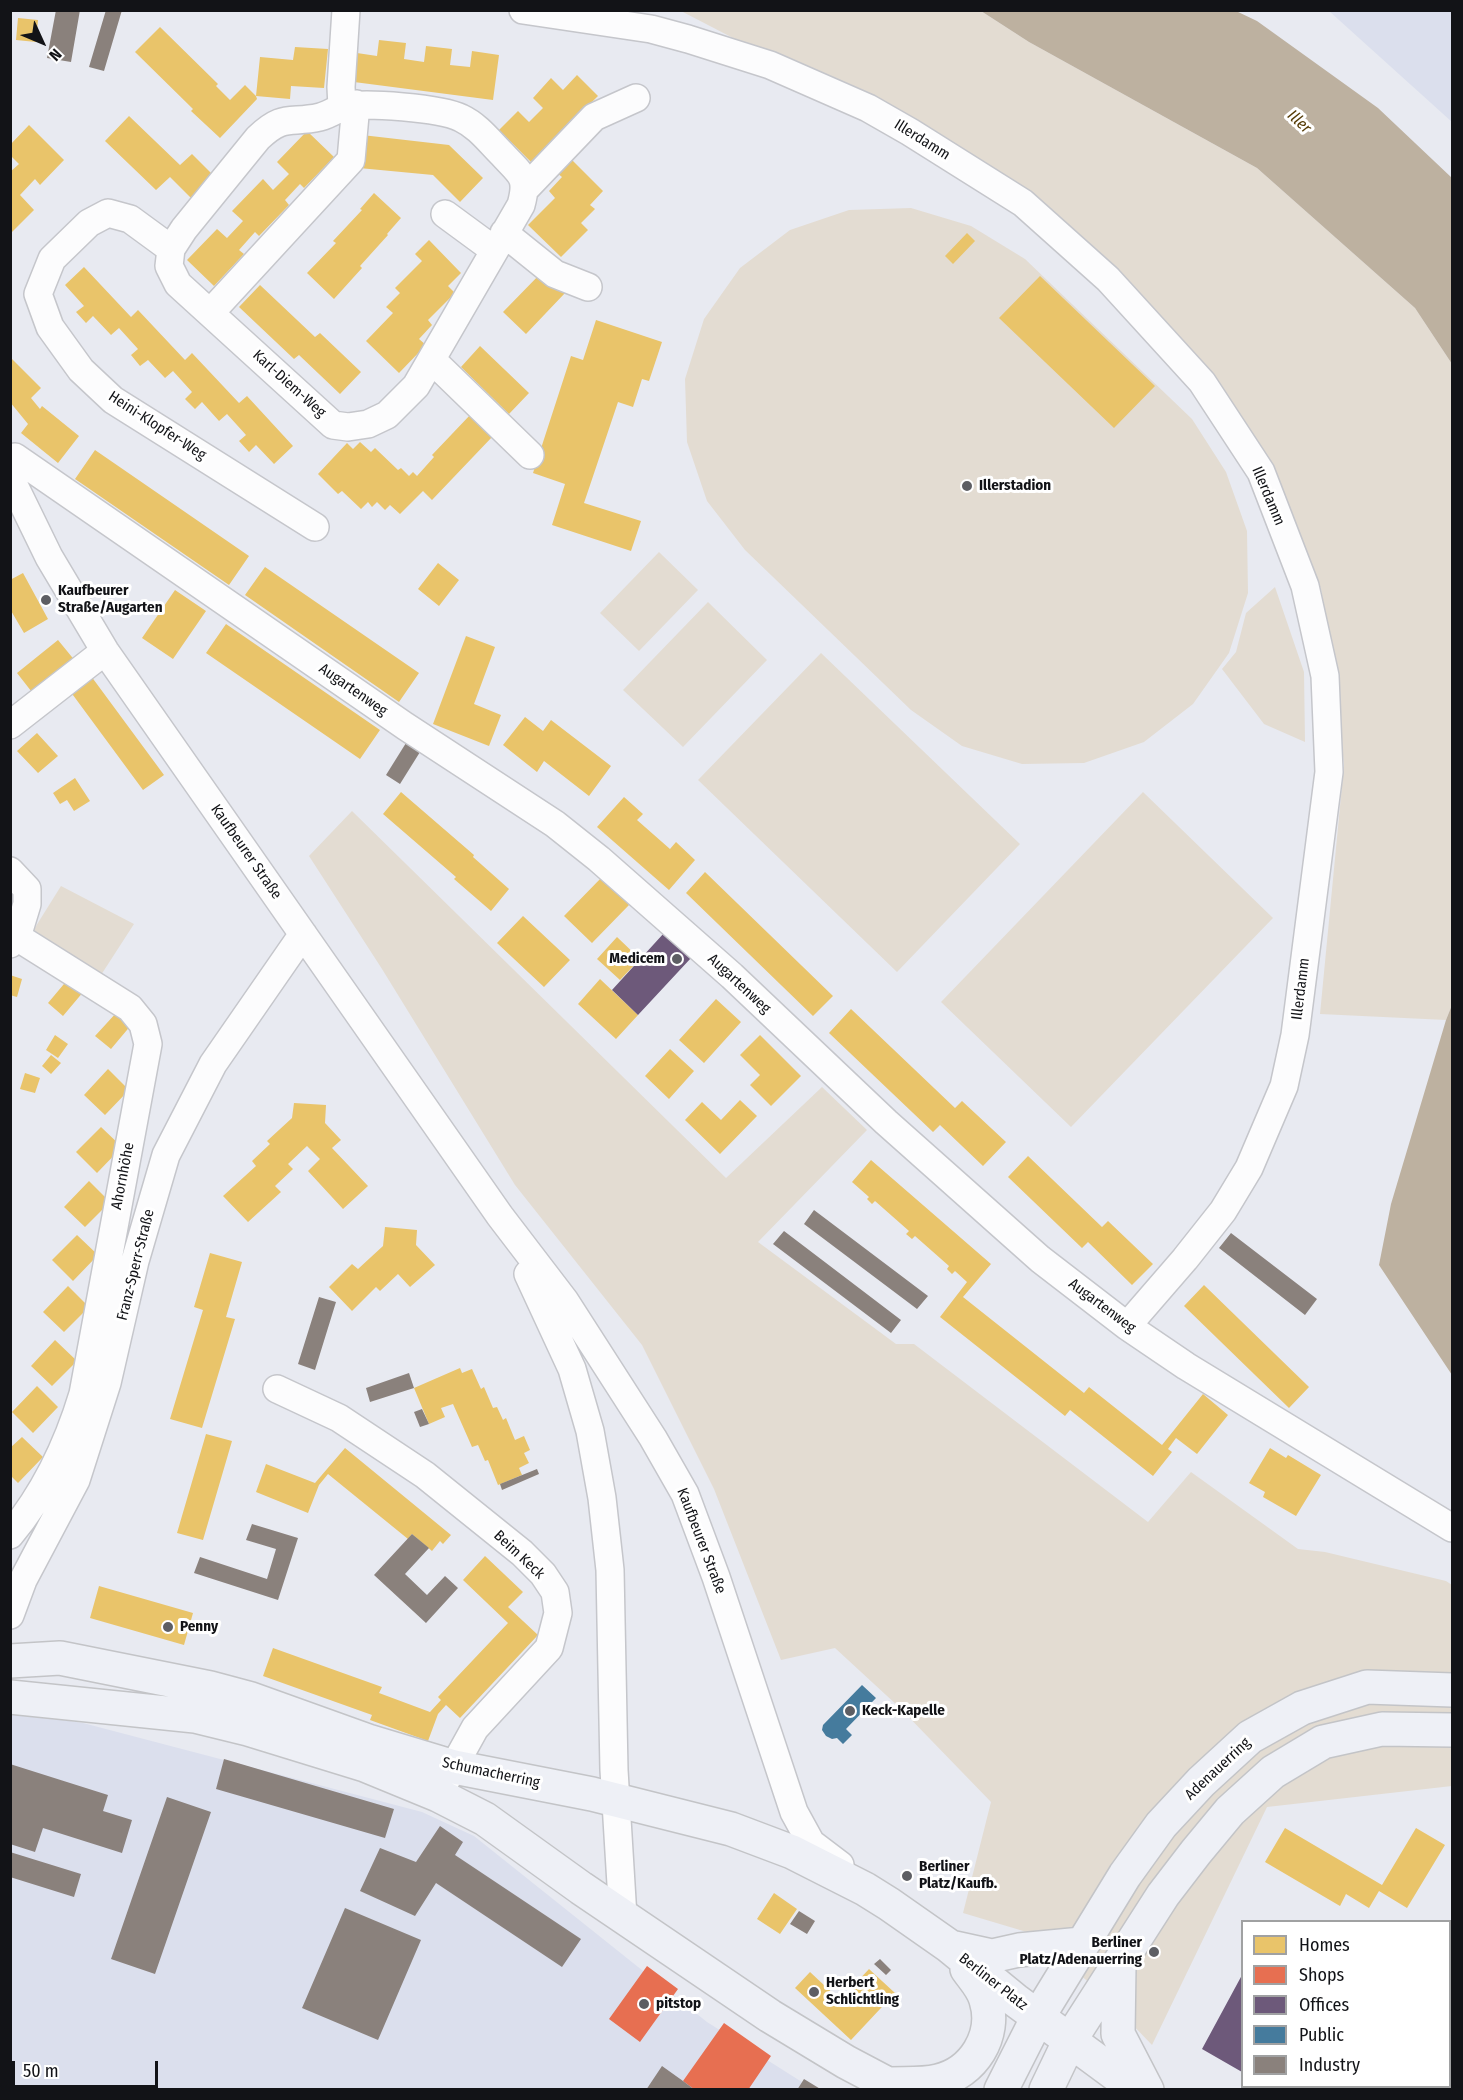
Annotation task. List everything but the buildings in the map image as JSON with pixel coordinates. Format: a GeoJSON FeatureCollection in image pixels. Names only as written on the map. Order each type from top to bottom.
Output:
{"type":"FeatureCollection","features":[{"type":"Feature","properties":{"kind":"main road","name":"Schumacherring"},"geometry":{"type":"LineString","coordinates":[[10,1660],[60,1658],[210,1688],[251,1699],[368,1741],[454,1767],[617,1800],[731,1829],[792,1852],[856,1885],[889,1904],[949,1946]]}},
{"type":"Feature","properties":{"kind":"main road","name":"Adenauerring"},"geometry":{"type":"LineString","coordinates":[[1083,1944],[1125,1875],[1161,1824],[1201,1782],[1250,1737],[1302,1707],[1367,1687],[1452,1690]]}},
{"type":"Feature","properties":{"kind":"main road"},"geometry":{"type":"LineString","coordinates":[[10,1697],[195,1716],[248,1729],[365,1765],[438,1795],[485,1819],[623,1917],[787,2027],[893,2088],[938,2081],[973,2063],[990,2030],[987,2002],[981,1988],[949,1946]]}},
{"type":"Feature","properties":{"kind":"main road"},"geometry":{"type":"LineString","coordinates":[[1046,2090],[1070,2040],[1163,1895],[1230,1811],[1273,1772],[1323,1742],[1382,1729],[1452,1730]]}},
{"type":"Feature","properties":{"kind":"main road"},"geometry":{"type":"LineString","coordinates":[[949,1946],[992,1956],[1018,1950],[1083,1944]]}},
{"type":"Feature","properties":{"kind":"main road","name":"Berliner Platz"},"geometry":{"type":"LineString","coordinates":[[1001,2090],[1038,2017],[1083,1944]]}},
{"type":"Feature","properties":{"kind":"main road","name":"Berliner Platz"},"geometry":{"type":"LineString","coordinates":[[949,1946],[1015,2000],[1137,2090]]}},
{"type":"Feature","properties":{"kind":"main road"},"geometry":{"type":"LineString","coordinates":[[1119,1966],[1118,2034],[1147,2090]]}},
{"type":"Feature","properties":{"kind":"street"},"geometry":{"type":"LineString","coordinates":[[210,313],[351,160],[349,105],[341,87],[346,10]]}},
{"type":"Feature","properties":{"kind":"street","name":"Illerdamm"},"geometry":{"type":"LineString","coordinates":[[523,10],[651,29],[708,45],[770,65],[868,108],[910,132],[1023,203],[1108,279],[1202,382],[1261,472],[1305,586],[1324,676],[1329,772],[1295,1035],[1284,1086],[1251,1163],[1223,1211],[1127,1326]]}},
{"type":"Feature","properties":{"kind":"street"},"geometry":{"type":"LineString","coordinates":[[171,249],[258,138],[271,125],[292,119],[321,117],[349,105],[448,113],[462,118],[479,130],[522,176],[526,188],[594,117],[636,99]]}},
{"type":"Feature","properties":{"kind":"street","name":"Karl-Diem-Weg"},"geometry":{"type":"LineString","coordinates":[[171,249],[169,266],[178,284],[333,424],[348,427],[368,424],[387,415],[416,386],[521,206],[526,188]]}},
{"type":"Feature","properties":{"kind":"street","name":"Heini-Klopfer-Weg"},"geometry":{"type":"LineString","coordinates":[[171,249],[130,219],[108,213],[89,223],[52,260],[38,294],[50,327],[81,370],[113,400],[315,527]]}},
{"type":"Feature","properties":{"kind":"street"},"geometry":{"type":"LineString","coordinates":[[445,214],[555,274],[588,287]]}},
{"type":"Feature","properties":{"kind":"street"},"geometry":{"type":"LineString","coordinates":[[432,360],[531,455]]}},
{"type":"Feature","properties":{"kind":"street","name":"Augartenweg"},"geometry":{"type":"LineString","coordinates":[[10,458],[15,457],[405,726],[555,824],[599,859],[732,976],[886,1122],[1040,1259],[1127,1326],[1186,1366],[1452,1528]]}},
{"type":"Feature","properties":{"kind":"street","name":"Kaufbeurer Straße"},"geometry":{"type":"LineString","coordinates":[[10,477],[49,557],[105,651],[500,1216],[565,1302],[653,1438],[685,1494],[716,1577],[794,1812],[811,1843],[839,1863],[856,1885]]}},
{"type":"Feature","properties":{"kind":"street"},"geometry":{"type":"LineString","coordinates":[[10,725],[105,651]]}},
{"type":"Feature","properties":{"kind":"street","name":"Ahornhöhe"},"geometry":{"type":"LineString","coordinates":[[10,871],[27,889],[27,904],[14,940],[130,1008],[143,1024],[148,1044],[83,1394],[74,1425],[37,1498],[10,1535]]}},
{"type":"Feature","properties":{"kind":"street","name":"Franz-Sperr-Straße"},"geometry":{"type":"LineString","coordinates":[[10,1615],[23,1580],[76,1480],[107,1383],[135,1261],[166,1155],[213,1064],[303,934]]}},
{"type":"Feature","properties":{"kind":"street","name":"Kaufbeurer Straße"},"geometry":{"type":"LineString","coordinates":[[500,1216],[548,1312],[572,1369],[590,1431],[602,1498],[610,1570],[614,1770],[623,1917]]}},
{"type":"Feature","properties":{"kind":"street","name":"Beim Keck"},"geometry":{"type":"LineString","coordinates":[[277,1389],[339,1418],[425,1475],[522,1553],[543,1574],[555,1592],[558,1613],[549,1648],[475,1728],[438,1795]]}},
{"type":"Feature","properties":{"kind":"shaded area"},"geometry":{"type":"Polygon","coordinates":[[[681,11],[981,11],[1029,42],[1257,168],[1415,308],[1452,364],[1452,1005],[1446,1020],[1320,1014],[1344,765],[1332,653],[1321,589],[1267,462],[1101,257],[868,108],[681,11]]]}},
{"type":"Feature","properties":{"kind":"shaded area"},"geometry":{"type":"Polygon","coordinates":[[[1329,11],[1452,11],[1452,122],[1329,11]]]}},
{"type":"Feature","properties":{"kind":"shaded area","name":"Illerstadion"},"geometry":{"type":"Polygon","coordinates":[[[911,208],[971,226],[1025,259],[1192,419],[1226,472],[1247,531],[1248,593],[1229,653],[1193,704],[1144,742],[1084,763],[1022,764],[962,746],[911,710],[745,550],[707,501],[687,442],[685,379],[704,319],[740,268],[790,230],[849,210],[911,208]]]}},
{"type":"Feature","properties":{"kind":"shaded area"},"geometry":{"type":"Polygon","coordinates":[[[659,552],[698,590],[639,651],[600,613],[659,552]]]}},
{"type":"Feature","properties":{"kind":"shaded area"},"geometry":{"type":"Polygon","coordinates":[[[1275,587],[1304,672],[1305,742],[1264,724],[1222,669],[1236,652],[1246,613],[1275,587]]]}},
{"type":"Feature","properties":{"kind":"shaded area"},"geometry":{"type":"Polygon","coordinates":[[[708,602],[767,660],[683,747],[623,690],[708,602]]]}},
{"type":"Feature","properties":{"kind":"shaded area"},"geometry":{"type":"Polygon","coordinates":[[[821,653],[1020,844],[897,972],[698,780],[821,653]]]}},
{"type":"Feature","properties":{"kind":"shaded area"},"geometry":{"type":"Polygon","coordinates":[[[1143,792],[1273,918],[1071,1127],[941,1002],[1143,792]]]}},
{"type":"Feature","properties":{"kind":"shaded area"},"geometry":{"type":"Polygon","coordinates":[[[352,811],[726,1178],[822,1087],[867,1130],[758,1242],[896,1344],[914,1344],[1148,1522],[1191,1472],[1298,1549],[1325,1552],[1446,1581],[1452,1585],[1452,1786],[1267,1807],[1152,2045],[1104,1995],[1030,1933],[963,1913],[991,1802],[899,1707],[835,1648],[781,1660],[714,1489],[642,1345],[515,1185],[382,969],[309,856],[352,811]]]}},
{"type":"Feature","properties":{"kind":"shaded area"},"geometry":{"type":"Polygon","coordinates":[[[61,886],[134,924],[101,975],[31,934],[61,886]]]}},
{"type":"Feature","properties":{"kind":"shaded area"},"geometry":{"type":"Polygon","coordinates":[[[11,1712],[83,1723],[422,1812],[474,1836],[707,2022],[813,2089],[11,2090],[11,1712]]]}},
{"type":"Feature","properties":{"kind":"water","name":"Iller"},"geometry":{"type":"Polygon","coordinates":[[[981,11],[1236,11],[1257,21],[1378,108],[1452,178],[1452,364],[1415,308],[1257,168],[1029,42],[981,11]]]}},
{"type":"Feature","properties":{"kind":"water"},"geometry":{"type":"Polygon","coordinates":[[[1452,1005],[1452,1375],[1379,1265],[1391,1204],[1452,1005]]]}},
{"type":"Feature","properties":{"kind":"place","name":"Illerstadion"},"geometry":{"type":"Point","coordinates":[967,486]}},
{"type":"Feature","properties":{"kind":"place","name":"Kaufbeurer Straße/Augarten"},"geometry":{"type":"Point","coordinates":[46,600]}},
{"type":"Feature","properties":{"kind":"place","name":"Medicem"},"geometry":{"type":"Point","coordinates":[677,959]}},
{"type":"Feature","properties":{"kind":"place","name":"Penny"},"geometry":{"type":"Point","coordinates":[168,1627]}},
{"type":"Feature","properties":{"kind":"place","name":"Keck-Kapelle"},"geometry":{"type":"Point","coordinates":[850,1711]}},
{"type":"Feature","properties":{"kind":"place","name":"Berliner Platz/Kaufb."},"geometry":{"type":"Point","coordinates":[907,1876]}},
{"type":"Feature","properties":{"kind":"place","name":"Berliner Platz/Adenauerring"},"geometry":{"type":"Point","coordinates":[1154,1952]}},
{"type":"Feature","properties":{"kind":"place","name":"Herbert Schlichtling"},"geometry":{"type":"Point","coordinates":[814,1992]}},
{"type":"Feature","properties":{"kind":"place","name":"pitstop"},"geometry":{"type":"Point","coordinates":[644,2004]}}]}
